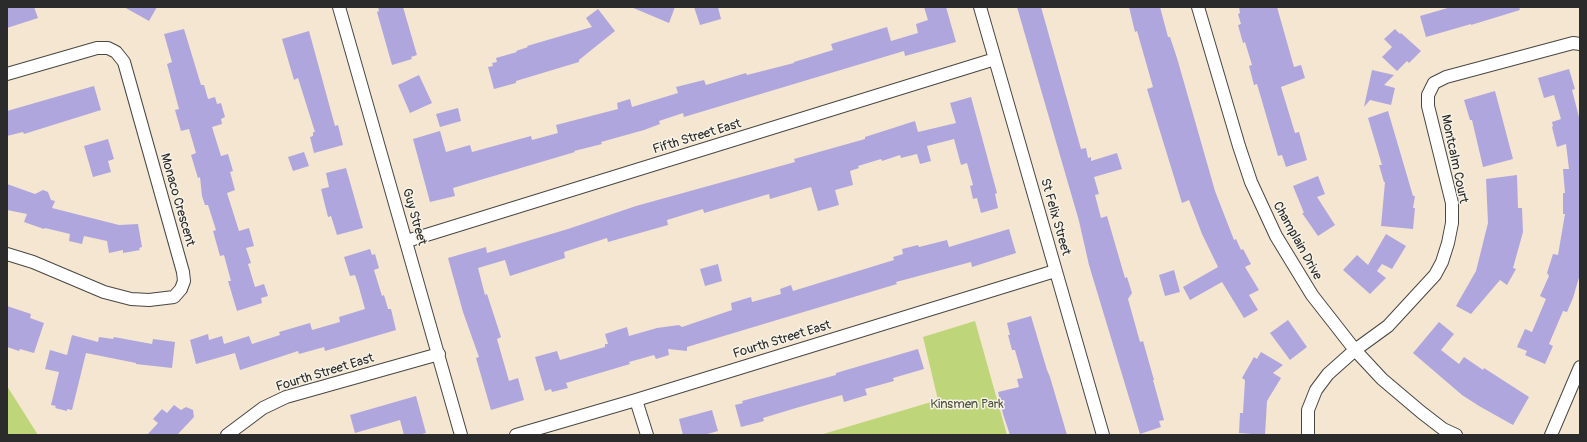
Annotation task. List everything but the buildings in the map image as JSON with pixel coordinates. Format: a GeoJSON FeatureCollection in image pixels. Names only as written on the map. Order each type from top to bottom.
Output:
{"type":"FeatureCollection","features":[{"type":"Feature","properties":{"kind":"street","name":"Guy Street"},"geometry":{"type":"LineString","coordinates":[[339,7],[407,241],[461,435]]}},
{"type":"Feature","properties":{"kind":"street","name":"St Felix Street"},"geometry":{"type":"LineString","coordinates":[[980,7],[1103,435]]}},
{"type":"Feature","properties":{"kind":"street","name":"Champlain Drive"},"geometry":{"type":"LineString","coordinates":[[1198,7],[1251,182],[1276,236],[1312,295],[1355,350],[1382,379],[1421,412],[1441,432],[1456,435]]}},
{"type":"Feature","properties":{"kind":"street","name":"Montcalm Court"},"geometry":{"type":"LineString","coordinates":[[1308,435],[1308,410],[1316,390],[1328,374],[1355,350],[1388,326],[1435,276],[1442,262],[1452,223],[1452,203],[1428,106],[1428,95],[1434,83],[1446,77],[1573,43],[1580,44]]}},
{"type":"Feature","properties":{"kind":"street","name":"Monaco Crescent"},"geometry":{"type":"LineString","coordinates":[[7,74],[97,48],[108,48],[116,52],[124,62],[183,272],[184,281],[181,289],[174,297],[154,300],[131,298],[104,292],[33,262],[7,254]]}},
{"type":"Feature","properties":{"kind":"street","name":"Fifth Street East"},"geometry":{"type":"LineString","coordinates":[[407,241],[995,59]]}},
{"type":"Feature","properties":{"kind":"street","name":"Fourth Street East"},"geometry":{"type":"LineString","coordinates":[[516,435],[636,400],[1055,271]]}},
{"type":"Feature","properties":{"kind":"street","name":"Fourth Street East"},"geometry":{"type":"LineString","coordinates":[[227,435],[263,408],[286,397],[439,354]]}},
{"type":"Feature","properties":{"kind":"street"},"geometry":{"type":"LineString","coordinates":[[1551,435],[1580,367]]}},
{"type":"Feature","properties":{"kind":"street"},"geometry":{"type":"LineString","coordinates":[[636,400],[646,435]]}},
{"type":"Feature","properties":{"kind":"green space","name":"Kinsmen Park"},"geometry":{"type":"Polygon","coordinates":[[[975,321],[1007,435],[820,435],[938,400],[923,337],[975,321]]]}},
{"type":"Feature","properties":{"kind":"green space"},"geometry":{"type":"Polygon","coordinates":[[[7,386],[38,435],[7,435],[7,386]]]}}]}
